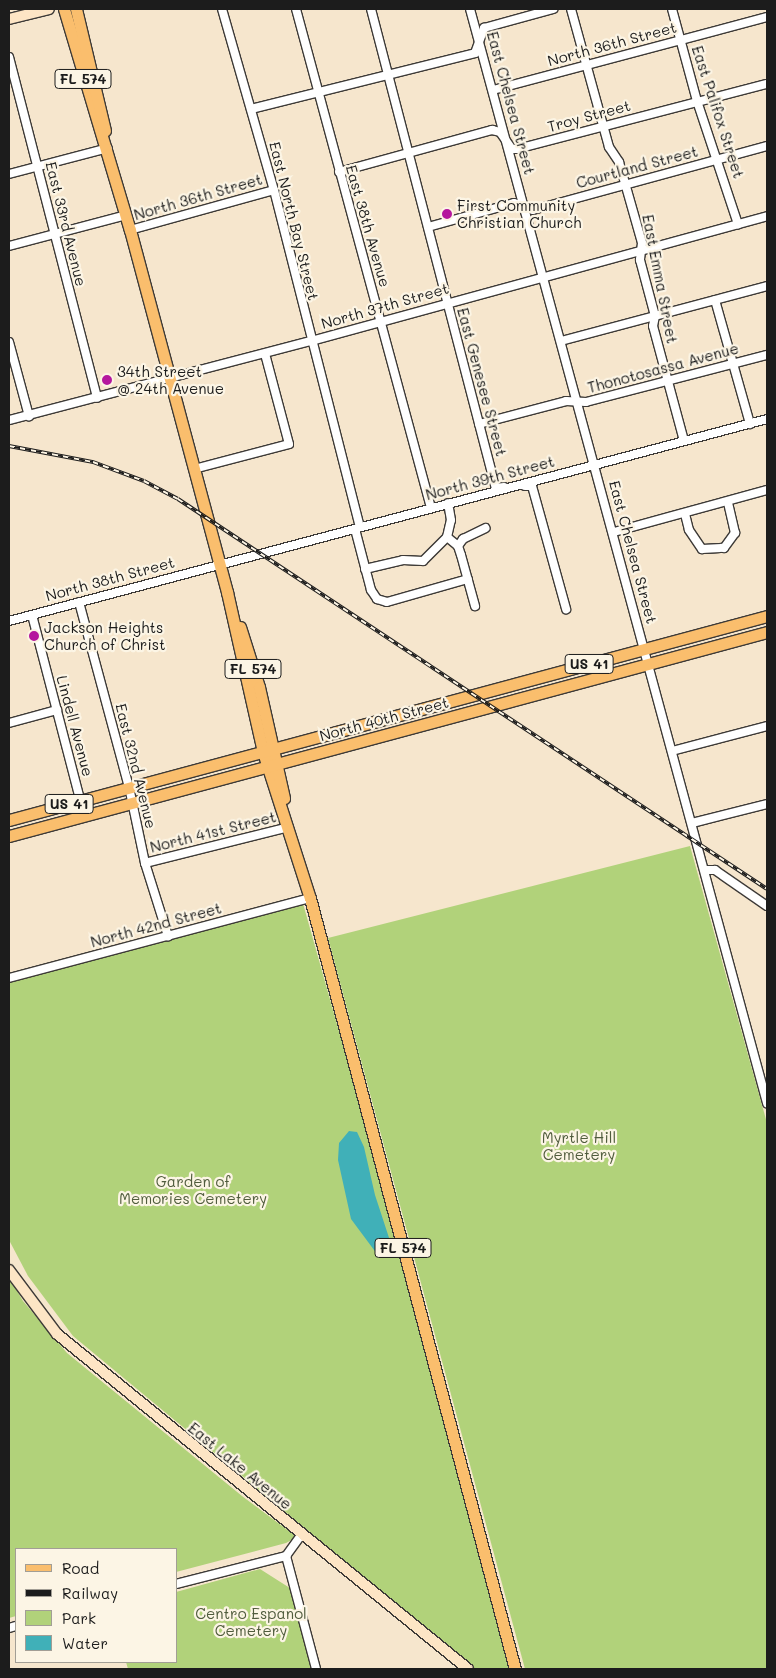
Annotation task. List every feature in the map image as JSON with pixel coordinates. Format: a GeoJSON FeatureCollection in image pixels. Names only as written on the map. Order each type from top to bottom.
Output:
{"type":"FeatureCollection","features":[{"type":"Feature","properties":{"kind":"main road","name":"FL 574"},"geometry":{"type":"LineString","coordinates":[[64,9],[96,119],[108,148]]}},
{"type":"Feature","properties":{"kind":"main road","name":"FL 574"},"geometry":{"type":"LineString","coordinates":[[76,9],[95,80],[108,148],[227,592],[263,752],[272,764],[288,827],[310,898],[516,1669]]}},
{"type":"Feature","properties":{"kind":"main road","name":"FL 574"},"geometry":{"type":"LineString","coordinates":[[227,592],[259,687],[275,748],[272,764]]}},
{"type":"Feature","properties":{"kind":"main road","name":"North 40th Street"},"geometry":{"type":"LineString","coordinates":[[9,820],[767,616]]}},
{"type":"Feature","properties":{"kind":"main road","name":"North 40th Street"},"geometry":{"type":"LineString","coordinates":[[9,836],[767,632]]}},
{"type":"Feature","properties":{"kind":"street"},"geometry":{"type":"LineString","coordinates":[[9,19],[49,9]]}},
{"type":"Feature","properties":{"kind":"street","name":"East North Bay Street"},"geometry":{"type":"LineString","coordinates":[[222,9],[274,190],[358,528],[373,596],[387,602],[468,579]]}},
{"type":"Feature","properties":{"kind":"street","name":"East 38th Avenue"},"geometry":{"type":"LineString","coordinates":[[296,9],[431,508]]}},
{"type":"Feature","properties":{"kind":"street","name":"East Genesee Street"},"geometry":{"type":"LineString","coordinates":[[371,9],[386,74],[496,488],[532,486],[566,609]]}},
{"type":"Feature","properties":{"kind":"street","name":"East Chelsea Street"},"geometry":{"type":"LineString","coordinates":[[470,9],[596,464],[767,1103]]}},
{"type":"Feature","properties":{"kind":"street"},"geometry":{"type":"LineString","coordinates":[[250,109],[475,52],[478,38],[484,28],[553,9]]}},
{"type":"Feature","properties":{"kind":"street","name":"East Emma Street"},"geometry":{"type":"LineString","coordinates":[[571,9],[604,126],[625,184],[643,250],[640,260],[655,316],[654,326],[684,441]]}},
{"type":"Feature","properties":{"kind":"street","name":"East Palifox Street"},"geometry":{"type":"LineString","coordinates":[[672,9],[697,101],[719,159],[738,224]]}},
{"type":"Feature","properties":{"kind":"street","name":"North 36th Street"},"geometry":{"type":"LineString","coordinates":[[493,90],[767,17]]}},
{"type":"Feature","properties":{"kind":"street","name":"East 33rd Avenue"},"geometry":{"type":"LineString","coordinates":[[9,57],[97,398]]}},
{"type":"Feature","properties":{"kind":"street","name":"Troy Street"},"geometry":{"type":"LineString","coordinates":[[339,172],[492,130],[500,132],[517,149],[767,84]]}},
{"type":"Feature","properties":{"kind":"street","name":"Courtland Street"},"geometry":{"type":"LineString","coordinates":[[428,227],[514,203],[533,210],[767,146]]}},
{"type":"Feature","properties":{"kind":"street"},"geometry":{"type":"LineString","coordinates":[[9,174],[108,148]]}},
{"type":"Feature","properties":{"kind":"street","name":"North 36th Street"},"geometry":{"type":"LineString","coordinates":[[130,230],[274,190]]}},
{"type":"Feature","properties":{"kind":"street","name":"North 36th Street"},"geometry":{"type":"LineString","coordinates":[[9,246],[126,215]]}},
{"type":"Feature","properties":{"kind":"street","name":"North 37th Street"},"geometry":{"type":"LineString","coordinates":[[9,420],[265,354],[767,216]]}},
{"type":"Feature","properties":{"kind":"street"},"geometry":{"type":"LineString","coordinates":[[562,341],[767,286]]}},
{"type":"Feature","properties":{"kind":"street"},"geometry":{"type":"LineString","coordinates":[[715,300],[750,424]]}},
{"type":"Feature","properties":{"kind":"street"},"geometry":{"type":"LineString","coordinates":[[9,342],[29,416]]}},
{"type":"Feature","properties":{"kind":"street"},"geometry":{"type":"LineString","coordinates":[[194,469],[289,444],[265,354]]}},
{"type":"Feature","properties":{"kind":"street","name":"Thonotosassa Avenue"},"geometry":{"type":"LineString","coordinates":[[479,424],[566,401],[579,403],[767,354]]}},
{"type":"Feature","properties":{"kind":"street","name":"North 39th Street"},"geometry":{"type":"LineString","coordinates":[[219,563],[767,419]]}},
{"type":"Feature","properties":{"kind":"street"},"geometry":{"type":"LineString","coordinates":[[614,532],[767,490]]}},
{"type":"Feature","properties":{"kind":"street"},"geometry":{"type":"LineString","coordinates":[[685,514],[689,530],[702,549],[724,548],[735,533],[728,502]]}},
{"type":"Feature","properties":{"kind":"street"},"geometry":{"type":"LineString","coordinates":[[366,569],[403,560],[423,561],[447,537],[451,520],[448,504]]}},
{"type":"Feature","properties":{"kind":"street"},"geometry":{"type":"LineString","coordinates":[[458,546],[463,538],[486,528]]}},
{"type":"Feature","properties":{"kind":"street"},"geometry":{"type":"LineString","coordinates":[[447,537],[458,546],[475,606]]}},
{"type":"Feature","properties":{"kind":"street","name":"North 38th Street"},"geometry":{"type":"LineString","coordinates":[[9,621],[219,563]]}},
{"type":"Feature","properties":{"kind":"street","name":"East 32nd Avenue"},"geometry":{"type":"LineString","coordinates":[[79,602],[133,802],[145,863],[168,936]]}},
{"type":"Feature","properties":{"kind":"street","name":"Lindell Avenue"},"geometry":{"type":"LineString","coordinates":[[32,614],[84,815]]}},
{"type":"Feature","properties":{"kind":"street"},"geometry":{"type":"LineString","coordinates":[[743,623],[747,637]]}},
{"type":"Feature","properties":{"kind":"street"},"geometry":{"type":"LineString","coordinates":[[527,680],[531,695]]}},
{"type":"Feature","properties":{"kind":"street"},"geometry":{"type":"LineString","coordinates":[[9,723],[57,710]]}},
{"type":"Feature","properties":{"kind":"street"},"geometry":{"type":"LineString","coordinates":[[395,716],[399,730]]}},
{"type":"Feature","properties":{"kind":"street"},"geometry":{"type":"LineString","coordinates":[[672,751],[767,726]]}},
{"type":"Feature","properties":{"kind":"street"},"geometry":{"type":"LineString","coordinates":[[692,823],[767,804]]}},
{"type":"Feature","properties":{"kind":"street","name":"North 41st Street"},"geometry":{"type":"LineString","coordinates":[[145,863],[288,827]]}},
{"type":"Feature","properties":{"kind":"street"},"geometry":{"type":"LineString","coordinates":[[705,870],[715,870],[767,906]]}},
{"type":"Feature","properties":{"kind":"street","name":"North 42nd Street"},"geometry":{"type":"LineString","coordinates":[[9,978],[310,898]]}},
{"type":"Feature","properties":{"kind":"street","name":"East Lake Avenue"},"geometry":{"type":"LineString","coordinates":[[9,1270],[56,1334],[468,1669]]}},
{"type":"Feature","properties":{"kind":"street"},"geometry":{"type":"LineString","coordinates":[[178,1583],[286,1556],[301,1535]]}},
{"type":"Feature","properties":{"kind":"street"},"geometry":{"type":"LineString","coordinates":[[286,1556],[316,1669]]}},
{"type":"Feature","properties":{"kind":"green space","name":"Myrtle Hill Cemetery"},"geometry":{"type":"Polygon","coordinates":[[[690,846],[767,1123],[767,1669],[525,1669],[328,938],[690,846]]]}},
{"type":"Feature","properties":{"kind":"green space","name":"Garden of Memories Cemetery"},"geometry":{"type":"Polygon","coordinates":[[[302,900],[382,1184],[512,1669],[475,1669],[73,1336],[28,1276],[9,1240],[9,978],[302,900]]]}},
{"type":"Feature","properties":{"kind":"green space"},"geometry":{"type":"Polygon","coordinates":[[[9,1277],[23,1301],[67,1353],[242,1496],[297,1537],[286,1543],[178,1571],[178,1548],[15,1548],[15,1616],[9,1618],[9,1277]]]}},
{"type":"Feature","properties":{"kind":"green space","name":"Centro Espanol Cemetery"},"geometry":{"type":"Polygon","coordinates":[[[260,1569],[293,1590],[311,1669],[128,1669],[126,1663],[178,1663],[178,1591],[260,1569]]]}},
{"type":"Feature","properties":{"kind":"water"},"geometry":{"type":"Polygon","coordinates":[[[349,1131],[357,1132],[364,1147],[375,1195],[393,1250],[390,1258],[377,1254],[351,1219],[338,1160],[339,1143],[349,1131]]]}},
{"type":"Feature","properties":{"kind":"railway"},"geometry":{"type":"LineString","coordinates":[[9,446],[93,462],[144,481],[178,499],[767,889]]}},
{"type":"Feature","properties":{"kind":"place","name":"First Community Christian Church"},"geometry":{"type":"Point","coordinates":[447,214]}},
{"type":"Feature","properties":{"kind":"place","name":"34th Street @ 24th Avenue"},"geometry":{"type":"Point","coordinates":[107,380]}},
{"type":"Feature","properties":{"kind":"place","name":"Jackson Heights Church of Christ"},"geometry":{"type":"Point","coordinates":[34,636]}}]}
